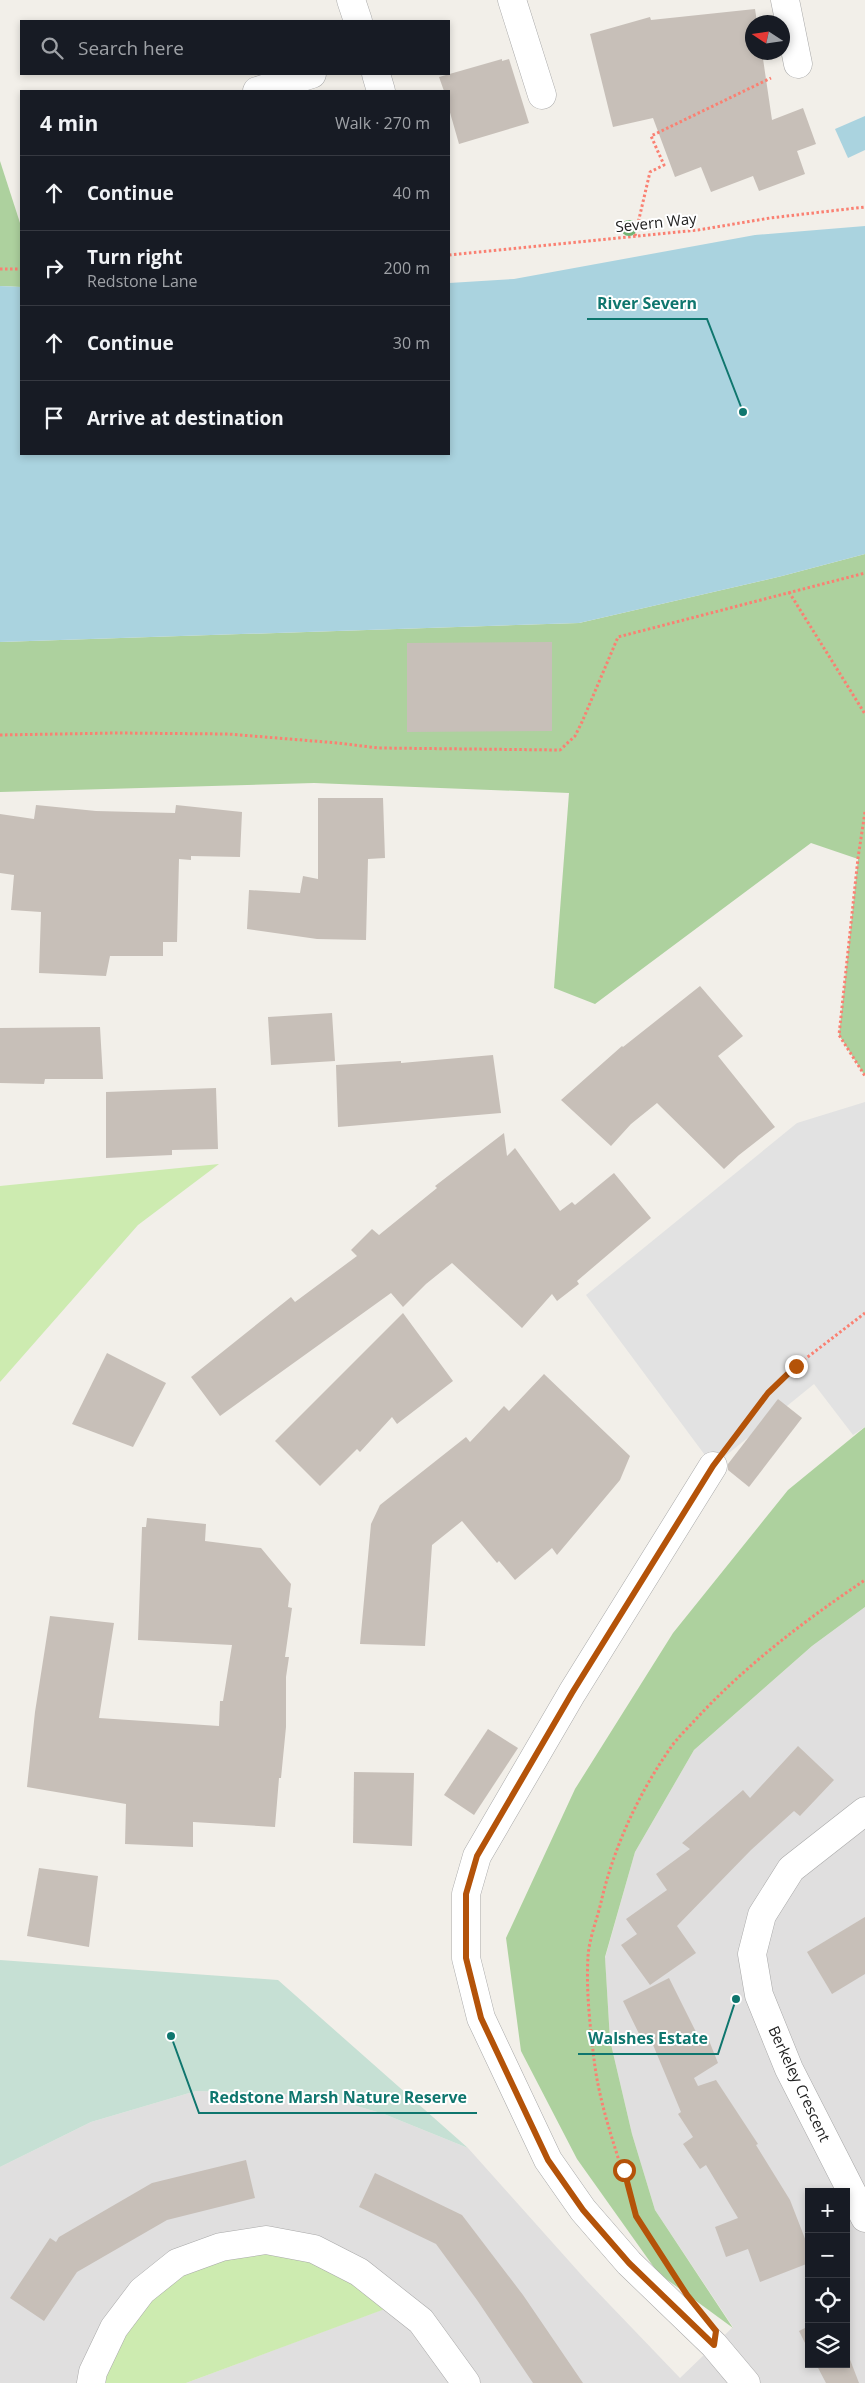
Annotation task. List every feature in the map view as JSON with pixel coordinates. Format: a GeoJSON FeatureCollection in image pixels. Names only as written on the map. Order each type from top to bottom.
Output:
{"type":"FeatureCollection","features":[{"type":"Feature","properties":{"kind":"street"},"geometry":{"type":"LineString","coordinates":[[351,0],[358,20]]}},
{"type":"Feature","properties":{"kind":"street"},"geometry":{"type":"LineString","coordinates":[[512,0],[542,95]]}},
{"type":"Feature","properties":{"kind":"street"},"geometry":{"type":"LineString","coordinates":[[785,0],[798,64]]}},
{"type":"Feature","properties":{"kind":"street"},"geometry":{"type":"LineString","coordinates":[[260,90],[309,75]]}},
{"type":"Feature","properties":{"kind":"street"},"geometry":{"type":"LineString","coordinates":[[376,75],[381,90]]}},
{"type":"Feature","properties":{"kind":"street"},"geometry":{"type":"LineString","coordinates":[[713,1466],[572,1693],[477,1856],[466,1894],[466,1958],[481,2018],[548,2160],[583,2210],[629,2263],[714,2345],[746,2383]]}},
{"type":"Feature","properties":{"kind":"street","name":"Berkeley Crescent"},"geometry":{"type":"LineString","coordinates":[[865,1811],[791,1869],[762,1915],[752,1954],[759,1995],[789,2070],[865,2218]]}},
{"type":"Feature","properties":{"kind":"street"},"geometry":{"type":"LineString","coordinates":[[91,2383],[93,2372],[114,2328],[142,2291],[177,2263],[220,2247],[266,2240],[314,2249],[359,2272],[421,2321],[466,2383]]}},
{"type":"Feature","properties":{"kind":"path"},"geometry":{"type":"LineString","coordinates":[[635,236],[650,172],[664,165],[652,136],[798,64]]}},
{"type":"Feature","properties":{"kind":"path","name":"Severn Way"},"geometry":{"type":"LineString","coordinates":[[450,255],[635,236],[865,207]]}},
{"type":"Feature","properties":{"kind":"path"},"geometry":{"type":"LineString","coordinates":[[0,269],[20,269]]}},
{"type":"Feature","properties":{"kind":"path"},"geometry":{"type":"LineString","coordinates":[[0,735],[117,732],[228,734],[378,748],[560,750],[575,736],[618,637],[865,574]]}},
{"type":"Feature","properties":{"kind":"path"},"geometry":{"type":"LineString","coordinates":[[789,592],[865,714]]}},
{"type":"Feature","properties":{"kind":"path"},"geometry":{"type":"LineString","coordinates":[[865,812],[858,858],[839,1035],[865,1076]]}},
{"type":"Feature","properties":{"kind":"path"},"geometry":{"type":"LineString","coordinates":[[713,1466],[768,1393],[796,1366],[865,1313]]}},
{"type":"Feature","properties":{"kind":"path"},"geometry":{"type":"LineString","coordinates":[[645,2230],[636,2216],[604,2107],[594,2060],[589,2000],[588,1955],[605,1887],[621,1836],[644,1790],[670,1749],[712,1703],[761,1656],[811,1616],[865,1580]]}},
{"type":"Feature","properties":{"kind":"shaded area"},"geometry":{"type":"Polygon","coordinates":[[[865,1102],[865,1427],[853,1435],[814,1384],[713,1466],[586,1295],[797,1123],[865,1102]]]}},
{"type":"Feature","properties":{"kind":"shaded area"},"geometry":{"type":"Polygon","coordinates":[[[865,1607],[865,2383],[186,2383],[400,2303],[91,2383],[0,2383],[0,2167],[91,2122],[196,2091],[319,2095],[384,2114],[468,2148],[586,2280],[680,2378],[733,2327],[655,2210],[632,2134],[610,2040],[605,1958],[635,1852],[694,1750],[812,1646],[865,1607]]]}},
{"type":"Feature","properties":{"kind":"green space"},"geometry":{"type":"Polygon","coordinates":[[[0,161],[20,223],[20,287],[0,286],[0,161]]]}},
{"type":"Feature","properties":{"kind":"green space"},"geometry":{"type":"Polygon","coordinates":[[[865,554],[865,1076],[839,1035],[858,859],[811,843],[595,1004],[554,988],[569,793],[314,783],[0,792],[0,642],[579,623],[782,576],[865,554]]]}},
{"type":"Feature","properties":{"kind":"green space"},"geometry":{"type":"Polygon","coordinates":[[[219,1164],[138,1225],[0,1382],[0,1186],[219,1164]]]}},
{"type":"Feature","properties":{"kind":"green space"},"geometry":{"type":"Polygon","coordinates":[[[865,1427],[865,1607],[812,1646],[694,1750],[635,1852],[605,1957],[610,2040],[632,2134],[655,2210],[733,2328],[658,2273],[577,2159],[521,2051],[506,1938],[575,1789],[673,1633],[788,1490],[865,1427]]]}},
{"type":"Feature","properties":{"kind":"green space"},"geometry":{"type":"Polygon","coordinates":[[[0,1960],[278,1980],[468,2148],[384,2114],[319,2095],[196,2091],[91,2122],[0,2167],[0,1960]]]}},
{"type":"Feature","properties":{"kind":"green space"},"geometry":{"type":"Polygon","coordinates":[[[266,2240],[401,2303],[186,2383],[91,2383],[142,2291],[266,2240]]]}},
{"type":"Feature","properties":{"kind":"water"},"geometry":{"type":"Polygon","coordinates":[[[865,116],[865,150],[848,158],[835,129],[865,116]]]}},
{"type":"Feature","properties":{"kind":"water"},"geometry":{"type":"Polygon","coordinates":[[[865,226],[865,554],[782,576],[579,623],[0,642],[0,286],[20,287],[20,455],[450,455],[450,283],[514,279],[755,235],[865,226]]]}},
{"type":"Feature","properties":{"kind":"building"},"geometry":{"type":"Polygon","coordinates":[[[755,9],[756,15],[745,15],[745,60],[763,60],[772,120],[803,108],[816,144],[797,151],[805,174],[759,191],[753,176],[711,192],[701,167],[675,177],[653,118],[613,127],[590,34],[650,17],[651,20],[755,9]]]}},
{"type":"Feature","properties":{"kind":"building"},"geometry":{"type":"Polygon","coordinates":[[[502,59],[502,61],[509,59],[529,123],[459,144],[450,112],[450,90],[444,90],[439,77],[502,59]]]}},
{"type":"Feature","properties":{"kind":"building"},"geometry":{"type":"Polygon","coordinates":[[[552,642],[552,731],[407,732],[407,643],[552,642]]]}},
{"type":"Feature","properties":{"kind":"building"},"geometry":{"type":"Polygon","coordinates":[[[318,798],[383,798],[385,858],[368,859],[366,940],[317,939],[247,929],[249,890],[300,893],[303,876],[318,879],[318,798]]]}},
{"type":"Feature","properties":{"kind":"building"},"geometry":{"type":"Polygon","coordinates":[[[36,805],[96,811],[175,813],[176,805],[242,812],[240,857],[191,856],[191,860],[179,859],[177,942],[163,942],[163,956],[110,956],[106,976],[39,973],[41,912],[11,910],[14,875],[0,873],[0,814],[34,819],[36,805]]]}},
{"type":"Feature","properties":{"kind":"building"},"geometry":{"type":"Polygon","coordinates":[[[700,986],[743,1036],[718,1056],[775,1127],[724,1169],[657,1103],[631,1124],[611,1146],[561,1100],[622,1046],[700,986]]]}},
{"type":"Feature","properties":{"kind":"building"},"geometry":{"type":"Polygon","coordinates":[[[332,1013],[335,1061],[271,1065],[268,1017],[332,1013]]]}},
{"type":"Feature","properties":{"kind":"building"},"geometry":{"type":"Polygon","coordinates":[[[100,1027],[103,1079],[45,1079],[44,1084],[0,1083],[0,1028],[100,1027]]]}},
{"type":"Feature","properties":{"kind":"building"},"geometry":{"type":"Polygon","coordinates":[[[493,1055],[501,1113],[338,1127],[336,1065],[401,1061],[401,1063],[493,1055]]]}},
{"type":"Feature","properties":{"kind":"building"},"geometry":{"type":"Polygon","coordinates":[[[216,1088],[218,1149],[172,1150],[172,1155],[106,1158],[106,1092],[216,1088]]]}},
{"type":"Feature","properties":{"kind":"building"},"geometry":{"type":"Polygon","coordinates":[[[504,1133],[507,1156],[515,1148],[560,1211],[572,1202],[575,1205],[614,1173],[651,1218],[577,1281],[579,1284],[557,1301],[552,1294],[522,1328],[452,1263],[426,1284],[403,1307],[391,1293],[220,1416],[191,1377],[291,1297],[295,1302],[357,1256],[351,1250],[372,1229],[379,1235],[437,1188],[435,1186],[504,1133]]]}},
{"type":"Feature","properties":{"kind":"building"},"geometry":{"type":"Polygon","coordinates":[[[403,1313],[453,1381],[397,1424],[392,1417],[360,1452],[357,1449],[320,1486],[275,1441],[403,1313]]]}},
{"type":"Feature","properties":{"kind":"building"},"geometry":{"type":"Polygon","coordinates":[[[107,1353],[166,1383],[133,1447],[72,1424],[107,1353]]]}},
{"type":"Feature","properties":{"kind":"building"},"geometry":{"type":"Polygon","coordinates":[[[544,1374],[630,1456],[620,1480],[557,1555],[552,1548],[515,1580],[499,1561],[497,1563],[462,1521],[432,1545],[425,1646],[360,1644],[371,1524],[380,1505],[466,1437],[470,1442],[504,1406],[509,1411],[544,1374]]]}},
{"type":"Feature","properties":{"kind":"building"},"geometry":{"type":"Polygon","coordinates":[[[778,1399],[802,1418],[749,1487],[728,1470],[728,1464],[778,1399]]]}},
{"type":"Feature","properties":{"kind":"building"},"geometry":{"type":"Polygon","coordinates":[[[147,1518],[206,1524],[205,1541],[261,1548],[291,1584],[288,1607],[292,1608],[285,1657],[289,1657],[286,1677],[286,1727],[275,1827],[193,1822],[193,1847],[125,1844],[126,1804],[27,1787],[35,1712],[50,1616],[114,1623],[99,1718],[219,1726],[220,1701],[223,1701],[232,1645],[138,1640],[142,1527],[146,1527],[147,1518]]]}},
{"type":"Feature","properties":{"kind":"building"},"geometry":{"type":"Polygon","coordinates":[[[488,1729],[518,1748],[474,1815],[444,1795],[488,1729]]]}},
{"type":"Feature","properties":{"kind":"building"},"geometry":{"type":"Polygon","coordinates":[[[798,1746],[834,1780],[800,1816],[794,1811],[751,1850],[677,1926],[696,1953],[650,1985],[621,1945],[637,1934],[626,1919],[667,1890],[656,1874],[690,1849],[682,1843],[743,1790],[750,1798],[798,1746]]]}},
{"type":"Feature","properties":{"kind":"building"},"geometry":{"type":"Polygon","coordinates":[[[354,1772],[414,1773],[412,1846],[353,1843],[354,1772]]]}},
{"type":"Feature","properties":{"kind":"building"},"geometry":{"type":"Polygon","coordinates":[[[39,1868],[98,1876],[89,1947],[27,1936],[39,1868]]]}},
{"type":"Feature","properties":{"kind":"building"},"geometry":{"type":"Polygon","coordinates":[[[865,1917],[865,1974],[832,1994],[807,1952],[865,1917]]]}},
{"type":"Feature","properties":{"kind":"building"},"geometry":{"type":"Polygon","coordinates":[[[669,1978],[701,2042],[708,2038],[718,2063],[694,2078],[698,2086],[716,2080],[758,2144],[756,2145],[790,2200],[805,2239],[805,2265],[760,2282],[748,2249],[726,2257],[715,2227],[738,2218],[706,2165],[700,2169],[683,2144],[693,2137],[678,2114],[681,2112],[651,2040],[644,2044],[623,2001],[669,1978]]]}},
{"type":"Feature","properties":{"kind":"building"},"geometry":{"type":"Polygon","coordinates":[[[246,2160],[255,2198],[167,2220],[77,2272],[44,2321],[10,2298],[50,2238],[56,2242],[59,2237],[152,2183],[246,2160]]]}},
{"type":"Feature","properties":{"kind":"building"},"geometry":{"type":"Polygon","coordinates":[[[375,2173],[462,2215],[523,2295],[583,2383],[533,2383],[477,2300],[436,2244],[359,2207],[375,2173]]]}},
{"type":"Feature","properties":{"kind":"building"},"geometry":{"type":"Polygon","coordinates":[[[805,2328],[805,2343],[799,2331],[805,2328]]]}},
{"type":"Feature","properties":{"kind":"building"},"geometry":{"type":"Polygon","coordinates":[[[850,2359],[859,2383],[826,2383],[818,2368],[850,2368],[850,2359]]]}},
{"type":"Feature","properties":{"kind":"place","name":"River Severn"},"geometry":{"type":"Point","coordinates":[743,412]}},
{"type":"Feature","properties":{"kind":"place","name":"Walshes Estate"},"geometry":{"type":"Point","coordinates":[736,1999]}},
{"type":"Feature","properties":{"kind":"place","name":"Redstone Marsh Nature Reserve"},"geometry":{"type":"Point","coordinates":[171,2036]}},
{"type":"Feature","properties":{"kind":"route"},"geometry":{"type":"LineString","coordinates":[[624,2170],[636,2216],[687,2295],[716,2331],[714,2345],[629,2263],[583,2210],[548,2160],[481,2018],[466,1958],[466,1894],[477,1856],[572,1693],[713,1466],[768,1393],[796,1366]]}}]}
